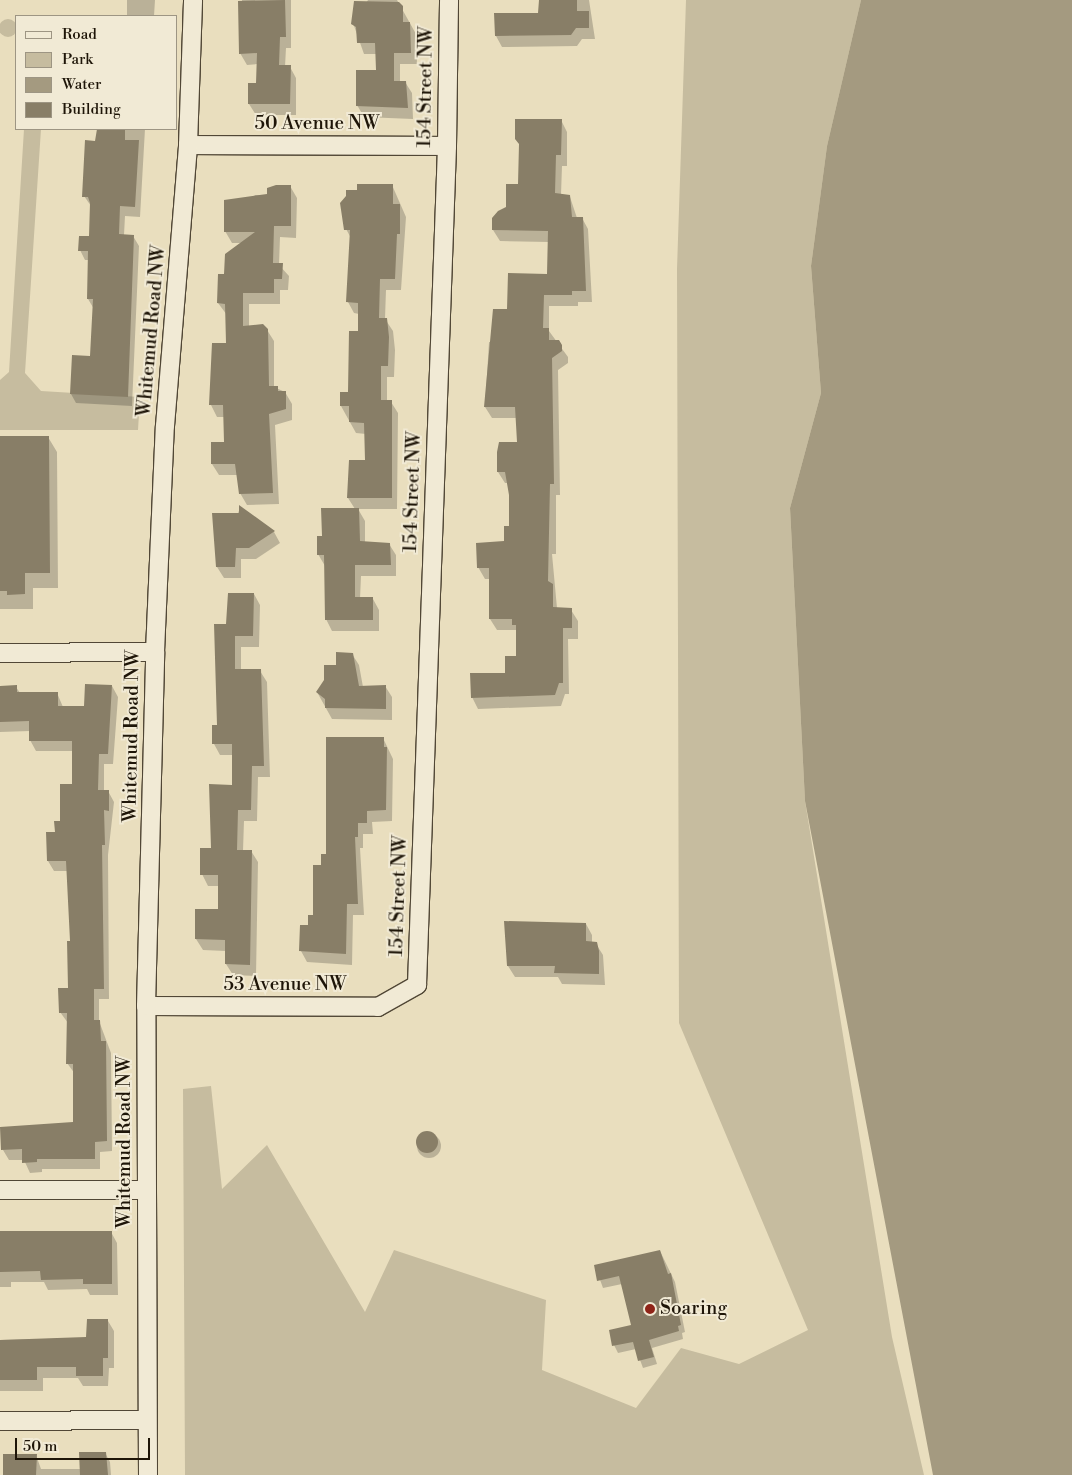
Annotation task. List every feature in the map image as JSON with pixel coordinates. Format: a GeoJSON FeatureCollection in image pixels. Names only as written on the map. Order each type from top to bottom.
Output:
{"type":"FeatureCollection","features":[{"type":"Feature","properties":{"kind":"street","name":"Whitemud Road NW"},"geometry":{"type":"LineString","coordinates":[[148,1475],[145,1190],[146,1006],[155,652],[165,426],[188,145],[193,0]]}},
{"type":"Feature","properties":{"kind":"street","name":"154 Street NW"},"geometry":{"type":"LineString","coordinates":[[417,985],[447,146],[449,0]]}},
{"type":"Feature","properties":{"kind":"street","name":"50 Avenue NW"},"geometry":{"type":"LineString","coordinates":[[188,145],[447,146]]}},
{"type":"Feature","properties":{"kind":"street"},"geometry":{"type":"LineString","coordinates":[[0,653],[155,652]]}},
{"type":"Feature","properties":{"kind":"street","name":"53 Avenue NW"},"geometry":{"type":"LineString","coordinates":[[146,1006],[378,1007],[417,985]]}},
{"type":"Feature","properties":{"kind":"street"},"geometry":{"type":"LineString","coordinates":[[0,1190],[145,1190]]}},
{"type":"Feature","properties":{"kind":"street"},"geometry":{"type":"LineString","coordinates":[[0,1421],[147,1420]]}},
{"type":"Feature","properties":{"kind":"green space"},"geometry":{"type":"Polygon","coordinates":[[[686,0],[861,0],[827,146],[811,266],[821,393],[790,508],[805,801],[892,1337],[924,1475],[185,1475],[183,1089],[211,1086],[222,1189],[267,1145],[365,1312],[394,1250],[546,1300],[542,1370],[636,1408],[681,1348],[739,1364],[808,1330],[679,1023],[677,269],[686,0]]]}},
{"type":"Feature","properties":{"kind":"green space"},"geometry":{"type":"Polygon","coordinates":[[[4,19],[15,21],[15,35],[4,37],[-1,32],[-1,24],[4,19]]]}},
{"type":"Feature","properties":{"kind":"green space"},"geometry":{"type":"Polygon","coordinates":[[[24,130],[41,130],[25,373],[41,391],[140,397],[138,430],[0,430],[0,380],[9,372],[24,130]]]}},
{"type":"Feature","properties":{"kind":"water"},"geometry":{"type":"Polygon","coordinates":[[[861,0],[1072,0],[1072,1475],[933,1475],[805,801],[790,508],[821,393],[811,266],[827,146],[861,0]]]}},
{"type":"Feature","properties":{"kind":"building"},"geometry":{"type":"Polygon","coordinates":[[[285,0],[286,37],[280,37],[279,65],[291,65],[290,104],[248,104],[248,83],[256,83],[257,53],[239,54],[238,1],[285,0]]]}},
{"type":"Feature","properties":{"kind":"building"},"geometry":{"type":"Polygon","coordinates":[[[539,0],[577,0],[577,11],[589,11],[589,28],[576,28],[571,35],[495,36],[494,13],[538,13],[539,0]]]}},
{"type":"Feature","properties":{"kind":"building"},"geometry":{"type":"Polygon","coordinates":[[[354,1],[399,2],[403,6],[403,22],[410,22],[411,53],[394,53],[394,81],[406,81],[408,108],[356,106],[356,70],[376,70],[375,43],[357,43],[356,27],[351,24],[354,1]]]}},
{"type":"Feature","properties":{"kind":"building"},"geometry":{"type":"Polygon","coordinates":[[[515,119],[562,119],[561,155],[556,155],[555,193],[570,195],[572,217],[583,217],[586,291],[572,291],[572,295],[544,295],[543,328],[549,328],[549,340],[559,340],[562,345],[562,351],[552,358],[554,484],[550,484],[548,581],[553,584],[553,607],[572,608],[572,628],[563,628],[563,683],[559,683],[555,695],[471,698],[470,673],[505,673],[505,656],[516,656],[516,625],[512,625],[512,619],[489,619],[489,568],[477,568],[476,543],[504,541],[504,526],[509,526],[509,495],[505,472],[497,472],[497,452],[499,442],[517,442],[515,407],[484,407],[493,309],[507,309],[508,273],[547,274],[548,231],[492,230],[492,218],[498,211],[506,207],[506,184],[518,184],[519,144],[515,139],[515,119]]]}},
{"type":"Feature","properties":{"kind":"building"},"geometry":{"type":"Polygon","coordinates":[[[97,130],[125,130],[125,140],[139,140],[135,207],[120,206],[119,234],[134,235],[128,397],[70,394],[72,355],[90,356],[93,299],[87,299],[88,251],[78,251],[79,236],[89,236],[90,203],[88,197],[82,197],[85,140],[95,141],[97,130]]]}},
{"type":"Feature","properties":{"kind":"building"},"geometry":{"type":"Polygon","coordinates":[[[357,184],[393,184],[393,204],[400,204],[400,234],[397,234],[395,279],[380,279],[379,318],[387,318],[389,337],[388,366],[381,366],[381,400],[392,400],[392,498],[347,498],[349,460],[365,460],[364,423],[349,422],[349,406],[340,406],[340,392],[348,392],[349,331],[358,331],[358,303],[346,302],[350,230],[344,230],[340,203],[346,196],[346,190],[357,190],[357,184]]]}},
{"type":"Feature","properties":{"kind":"building"},"geometry":{"type":"Polygon","coordinates":[[[276,185],[291,185],[291,226],[274,226],[273,263],[283,263],[282,279],[274,279],[274,293],[243,293],[243,326],[263,324],[268,329],[269,386],[278,386],[278,391],[286,391],[286,409],[269,414],[273,493],[239,494],[235,464],[211,464],[211,442],[224,442],[223,405],[209,405],[212,343],[226,343],[225,304],[217,303],[218,274],[224,274],[225,254],[255,232],[224,232],[224,200],[267,194],[267,188],[276,185]]]}},
{"type":"Feature","properties":{"kind":"building"},"geometry":{"type":"Polygon","coordinates":[[[0,436],[49,436],[50,573],[25,573],[25,594],[7,595],[7,591],[0,591],[0,436]]]}},
{"type":"Feature","properties":{"kind":"building"},"geometry":{"type":"Polygon","coordinates":[[[239,505],[275,531],[249,548],[236,548],[235,567],[216,567],[212,513],[239,513],[239,505]]]}},
{"type":"Feature","properties":{"kind":"building"},"geometry":{"type":"Polygon","coordinates":[[[321,508],[359,508],[360,541],[390,543],[391,565],[355,565],[355,597],[373,597],[373,620],[325,620],[324,555],[317,555],[317,536],[322,536],[321,508]]]}},
{"type":"Feature","properties":{"kind":"building"},"geometry":{"type":"Polygon","coordinates":[[[228,593],[254,593],[253,636],[235,636],[235,669],[261,669],[264,766],[252,766],[251,810],[238,810],[237,850],[252,850],[250,965],[225,964],[225,940],[195,939],[195,909],[218,909],[218,875],[200,875],[200,848],[211,848],[209,784],[232,785],[232,744],[212,744],[212,725],[217,725],[214,624],[226,624],[228,593]]]}},
{"type":"Feature","properties":{"kind":"building"},"geometry":{"type":"Polygon","coordinates":[[[336,652],[353,653],[359,686],[386,685],[386,709],[325,708],[325,699],[316,692],[324,680],[324,665],[336,665],[336,652]]]}},
{"type":"Feature","properties":{"kind":"building"},"geometry":{"type":"Polygon","coordinates":[[[85,684],[112,685],[108,754],[99,754],[98,790],[109,790],[109,811],[104,810],[105,845],[102,845],[104,989],[94,989],[94,1020],[100,1020],[101,1041],[106,1041],[107,1141],[95,1142],[95,1159],[37,1159],[37,1162],[22,1163],[22,1149],[1,1150],[0,1127],[73,1122],[73,1064],[66,1064],[67,1013],[59,1013],[58,988],[68,988],[67,941],[70,941],[66,861],[47,861],[46,832],[55,832],[54,821],[60,821],[60,784],[72,784],[72,741],[29,741],[29,721],[0,722],[0,686],[17,685],[17,692],[58,692],[58,706],[84,706],[85,684]]]}},
{"type":"Feature","properties":{"kind":"building"},"geometry":{"type":"Polygon","coordinates":[[[326,737],[384,737],[384,747],[387,747],[386,810],[367,811],[367,823],[358,823],[358,837],[355,837],[358,904],[347,904],[346,954],[299,951],[300,925],[308,925],[308,915],[313,915],[313,865],[321,865],[321,854],[326,854],[326,737]]]}},
{"type":"Feature","properties":{"kind":"building"},"geometry":{"type":"Polygon","coordinates":[[[504,921],[586,923],[586,941],[597,942],[599,974],[554,973],[555,966],[507,966],[504,921]]]}},
{"type":"Feature","properties":{"kind":"building"},"geometry":{"type":"Polygon","coordinates":[[[423,1131],[431,1131],[438,1138],[438,1146],[431,1153],[423,1153],[416,1146],[416,1138],[423,1131]]]}},
{"type":"Feature","properties":{"kind":"building"},"geometry":{"type":"Polygon","coordinates":[[[0,1231],[112,1231],[112,1284],[83,1284],[83,1279],[41,1280],[40,1271],[0,1272],[0,1231]]]}},
{"type":"Feature","properties":{"kind":"building","name":"Soaring"},"geometry":{"type":"Polygon","coordinates":[[[660,1250],[668,1274],[671,1273],[681,1325],[678,1326],[679,1331],[649,1340],[654,1357],[638,1361],[633,1342],[612,1346],[609,1330],[631,1325],[619,1276],[597,1281],[594,1265],[660,1250]]]}},
{"type":"Feature","properties":{"kind":"building"},"geometry":{"type":"Polygon","coordinates":[[[87,1319],[108,1319],[108,1358],[103,1358],[103,1376],[76,1376],[76,1367],[37,1367],[37,1380],[0,1380],[0,1340],[86,1337],[87,1319]]]}},
{"type":"Feature","properties":{"kind":"building"},"geometry":{"type":"Polygon","coordinates":[[[79,1452],[106,1452],[108,1475],[80,1475],[79,1452]]]}},
{"type":"Feature","properties":{"kind":"building"},"geometry":{"type":"Polygon","coordinates":[[[3,1454],[37,1454],[36,1475],[3,1475],[3,1454]]]}},
{"type":"Feature","properties":{"kind":"place","name":"Soaring"},"geometry":{"type":"Point","coordinates":[650,1309]}}]}
